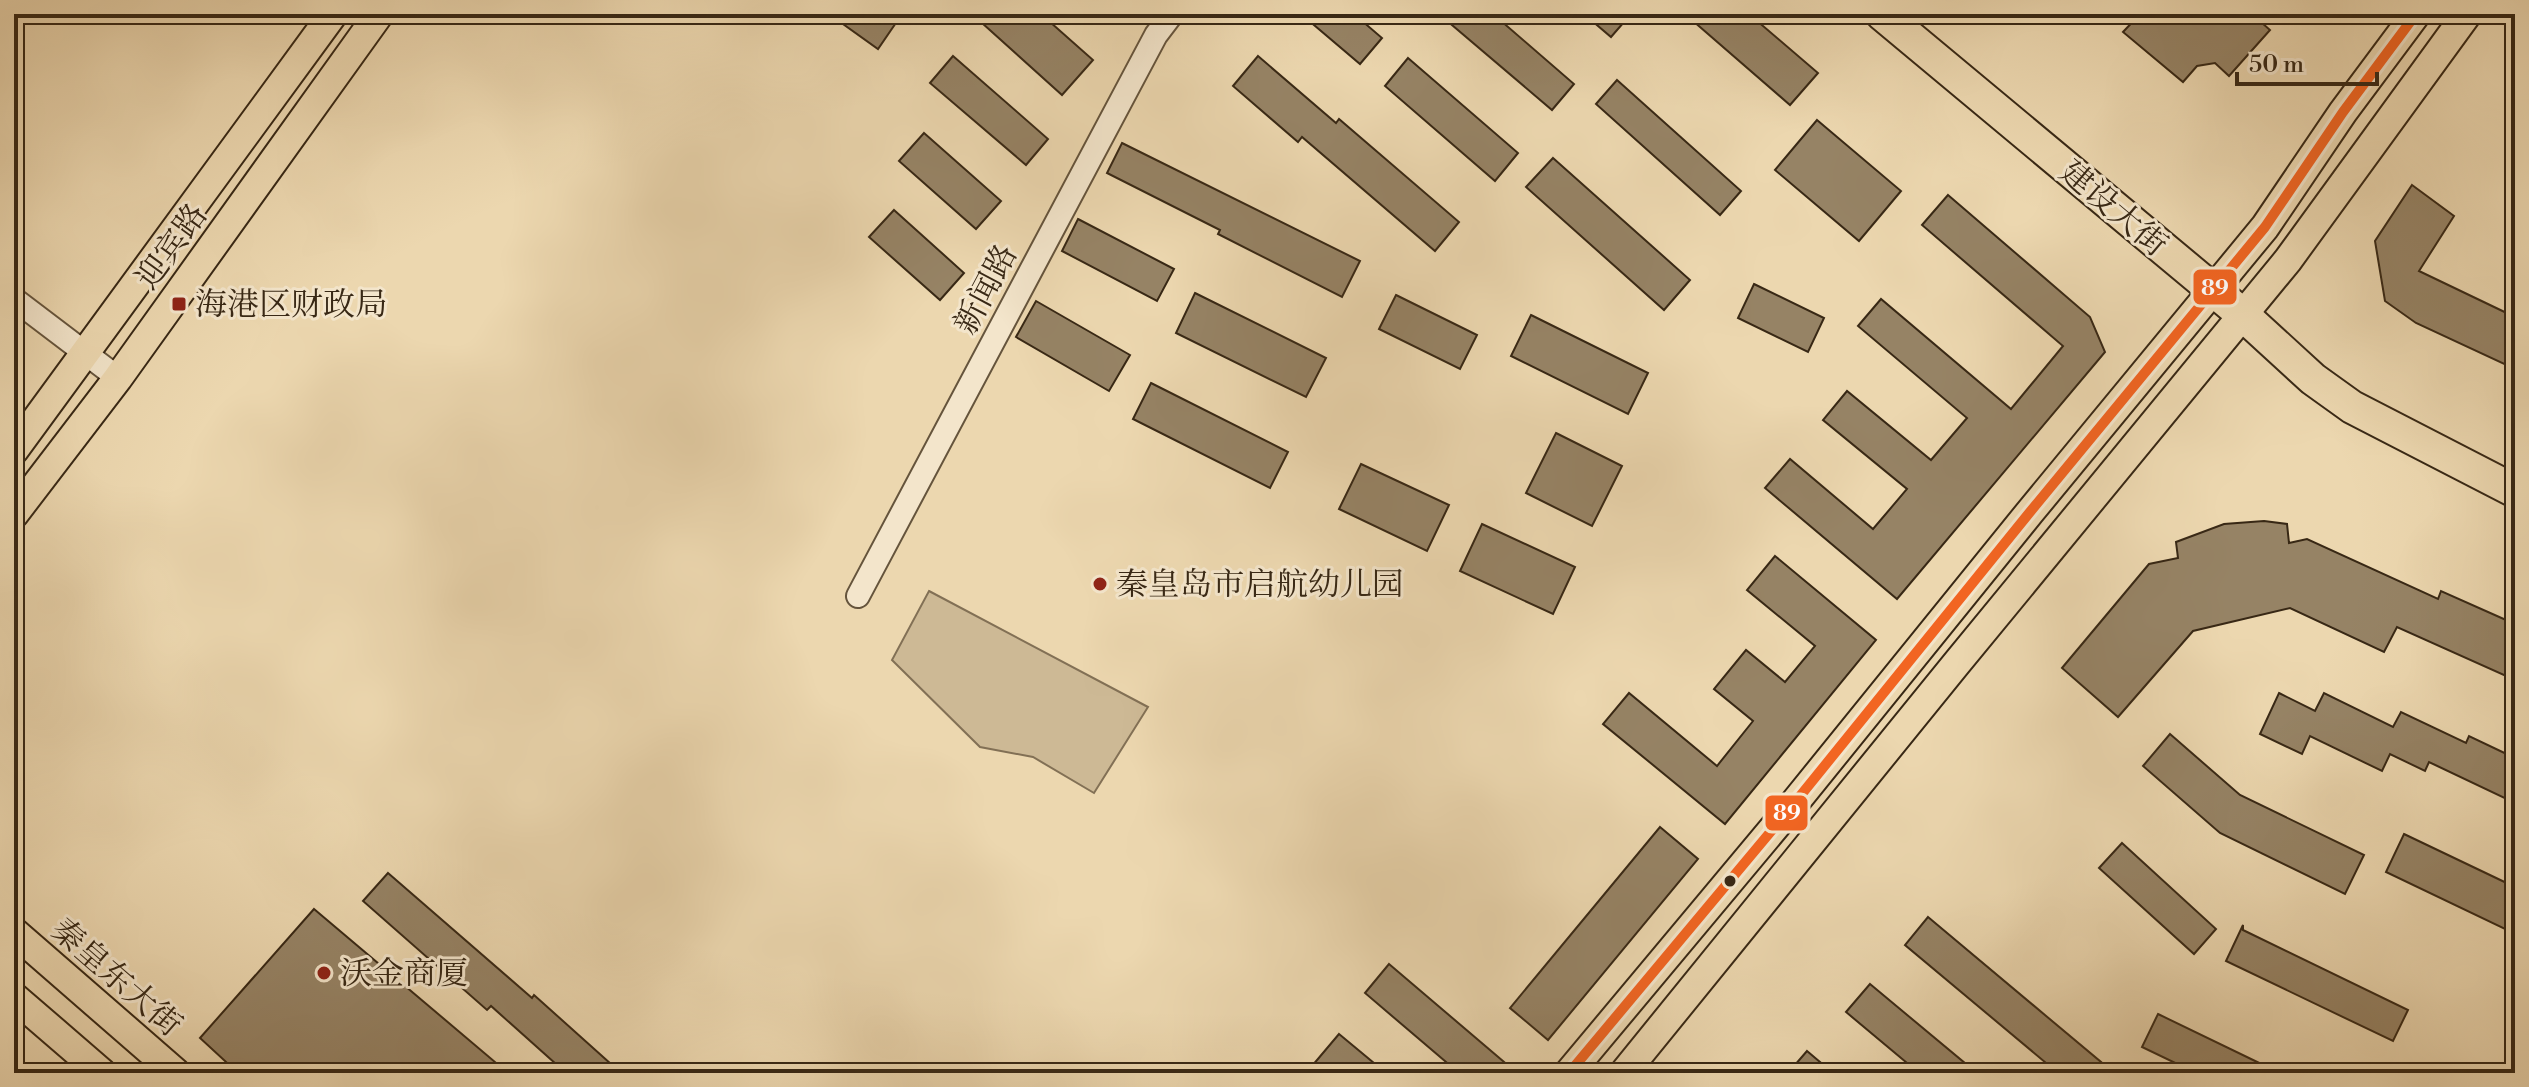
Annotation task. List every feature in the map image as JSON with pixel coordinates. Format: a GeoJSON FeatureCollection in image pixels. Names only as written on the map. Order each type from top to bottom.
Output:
{"type":"FeatureCollection","features":[{"type":"Feature","properties":{"kind":"highway","name":"建设大街"},"geometry":{"type":"LineString","coordinates":[[1882,14],[2242,314],[2313,379],[2352,407],[2515,491]]}},
{"type":"Feature","properties":{"kind":"main road","name":"迎宾路"},"geometry":{"type":"LineString","coordinates":[[14,450],[333,14]]}},
{"type":"Feature","properties":{"kind":"main road","name":"迎宾路"},"geometry":{"type":"LineString","coordinates":[[14,514],[118,378],[379,14]]}},
{"type":"Feature","properties":{"kind":"main road"},"geometry":{"type":"LineString","coordinates":[[1569,1073],[1788,811],[2265,227],[2343,112],[2416,14]]}},
{"type":"Feature","properties":{"kind":"main road"},"geometry":{"type":"LineString","coordinates":[[1624,1073],[2288,260],[2467,14]]}},
{"type":"Feature","properties":{"kind":"main road","name":"秦皇东大街"},"geometry":{"type":"LineString","coordinates":[[14,932],[176,1073]]}},
{"type":"Feature","properties":{"kind":"main road"},"geometry":{"type":"LineString","coordinates":[[14,997],[102,1073]]}},
{"type":"Feature","properties":{"kind":"street","name":"新闻路"},"geometry":{"type":"LineString","coordinates":[[858,596],[1148,49],[1172,14]]}},
{"type":"Feature","properties":{"kind":"street"},"geometry":{"type":"LineString","coordinates":[[14,299],[118,378]]}},
{"type":"Feature","properties":{"kind":"shaded area"},"geometry":{"type":"Polygon","coordinates":[[[929,591],[1148,707],[1094,793],[1033,757],[980,747],[892,660],[929,591]]]}},
{"type":"Feature","properties":{"kind":"building"},"geometry":{"type":"Polygon","coordinates":[[[829,14],[902,14],[878,49],[829,14]]]}},
{"type":"Feature","properties":{"kind":"building"},"geometry":{"type":"Polygon","coordinates":[[[972,14],[1041,14],[1093,60],[1062,95],[972,14]]]}},
{"type":"Feature","properties":{"kind":"building"},"geometry":{"type":"Polygon","coordinates":[[[1301,14],[1354,14],[1382,38],[1360,64],[1301,14]]]}},
{"type":"Feature","properties":{"kind":"building"},"geometry":{"type":"Polygon","coordinates":[[[1439,14],[1493,14],[1574,84],[1552,110],[1439,14]]]}},
{"type":"Feature","properties":{"kind":"building"},"geometry":{"type":"Polygon","coordinates":[[[1584,14],[1631,14],[1611,37],[1584,14]]]}},
{"type":"Feature","properties":{"kind":"building"},"geometry":{"type":"Polygon","coordinates":[[[1685,14],[1749,14],[1818,73],[1790,105],[1685,14]]]}},
{"type":"Feature","properties":{"kind":"building"},"geometry":{"type":"Polygon","coordinates":[[[2140,14],[2252,14],[2270,30],[2229,76],[2215,63],[2197,66],[2183,82],[2123,32],[2140,14]]]}},
{"type":"Feature","properties":{"kind":"building"},"geometry":{"type":"Polygon","coordinates":[[[953,56],[1048,139],[1026,165],[930,83],[953,56]]]}},
{"type":"Feature","properties":{"kind":"building"},"geometry":{"type":"Polygon","coordinates":[[[1258,56],[1336,123],[1339,119],[1459,222],[1435,251],[1302,137],[1298,142],[1233,86],[1258,56]]]}},
{"type":"Feature","properties":{"kind":"building"},"geometry":{"type":"Polygon","coordinates":[[[1408,58],[1518,153],[1495,181],[1385,86],[1408,58]]]}},
{"type":"Feature","properties":{"kind":"building"},"geometry":{"type":"Polygon","coordinates":[[[1617,80],[1741,191],[1720,215],[1596,104],[1617,80]]]}},
{"type":"Feature","properties":{"kind":"building"},"geometry":{"type":"Polygon","coordinates":[[[1817,120],[1901,191],[1859,241],[1775,170],[1817,120]]]}},
{"type":"Feature","properties":{"kind":"building"},"geometry":{"type":"Polygon","coordinates":[[[924,133],[1001,201],[976,229],[899,161],[924,133]]]}},
{"type":"Feature","properties":{"kind":"building"},"geometry":{"type":"Polygon","coordinates":[[[1122,143],[1360,261],[1342,297],[1107,173],[1122,143]]]}},
{"type":"Feature","properties":{"kind":"building"},"geometry":{"type":"Polygon","coordinates":[[[1553,158],[1690,280],[1664,310],[1526,187],[1553,158]]]}},
{"type":"Feature","properties":{"kind":"building"},"geometry":{"type":"Polygon","coordinates":[[[2412,185],[2454,216],[2419,271],[2515,317],[2515,369],[2416,323],[2385,301],[2375,241],[2412,185]]]}},
{"type":"Feature","properties":{"kind":"building"},"geometry":{"type":"Polygon","coordinates":[[[1948,195],[2090,317],[2105,352],[1897,599],[1765,488],[1790,459],[1873,529],[1907,489],[1823,420],[1847,391],[1931,460],[1967,418],[1858,326],[1881,299],[2011,409],[2063,346],[1922,225],[1948,195]]]}},
{"type":"Feature","properties":{"kind":"building"},"geometry":{"type":"Polygon","coordinates":[[[894,210],[964,273],[940,300],[869,237],[894,210]]]}},
{"type":"Feature","properties":{"kind":"building"},"geometry":{"type":"Polygon","coordinates":[[[1078,219],[1174,269],[1157,301],[1062,251],[1078,219]]]}},
{"type":"Feature","properties":{"kind":"building"},"geometry":{"type":"Polygon","coordinates":[[[1754,284],[1824,318],[1808,352],[1738,318],[1754,284]]]}},
{"type":"Feature","properties":{"kind":"building"},"geometry":{"type":"Polygon","coordinates":[[[1195,293],[1326,358],[1306,397],[1176,333],[1195,293]]]}},
{"type":"Feature","properties":{"kind":"building"},"geometry":{"type":"Polygon","coordinates":[[[1396,295],[1477,335],[1460,369],[1379,329],[1396,295]]]}},
{"type":"Feature","properties":{"kind":"building"},"geometry":{"type":"Polygon","coordinates":[[[1036,301],[1130,355],[1109,391],[1016,337],[1036,301]]]}},
{"type":"Feature","properties":{"kind":"building"},"geometry":{"type":"Polygon","coordinates":[[[1531,315],[1648,373],[1628,414],[1511,356],[1531,315]]]}},
{"type":"Feature","properties":{"kind":"building"},"geometry":{"type":"Polygon","coordinates":[[[1151,383],[1288,452],[1270,488],[1133,419],[1151,383]]]}},
{"type":"Feature","properties":{"kind":"building"},"geometry":{"type":"Polygon","coordinates":[[[1556,433],[1622,466],[1592,526],[1526,493],[1556,433]]]}},
{"type":"Feature","properties":{"kind":"building"},"geometry":{"type":"Polygon","coordinates":[[[1361,464],[1449,505],[1427,551],[1339,509],[1361,464]]]}},
{"type":"Feature","properties":{"kind":"building"},"geometry":{"type":"Polygon","coordinates":[[[2264,521],[2287,524],[2289,543],[2307,539],[2438,599],[2441,591],[2515,624],[2515,680],[2397,627],[2384,652],[2290,608],[2193,631],[2118,717],[2062,668],[2149,564],[2178,558],[2176,542],[2224,524],[2264,521]]]}},
{"type":"Feature","properties":{"kind":"building"},"geometry":{"type":"Polygon","coordinates":[[[1482,524],[1575,567],[1553,614],[1460,571],[1482,524]]]}},
{"type":"Feature","properties":{"kind":"building"},"geometry":{"type":"Polygon","coordinates":[[[1775,556],[1876,640],[1725,824],[1603,724],[1629,693],[1717,766],[1753,721],[1714,689],[1746,650],[1785,682],[1815,646],[1747,590],[1775,556]]]}},
{"type":"Feature","properties":{"kind":"building"},"geometry":{"type":"Polygon","coordinates":[[[2279,693],[2315,711],[2324,693],[2393,727],[2401,712],[2466,743],[2469,736],[2515,758],[2515,803],[2429,762],[2425,771],[2390,754],[2382,771],[2310,736],[2302,754],[2260,734],[2279,693]]]}},
{"type":"Feature","properties":{"kind":"building"},"geometry":{"type":"Polygon","coordinates":[[[2170,734],[2240,795],[2364,855],[2345,894],[2220,833],[2143,766],[2170,734]]]}},
{"type":"Feature","properties":{"kind":"building"},"geometry":{"type":"Polygon","coordinates":[[[1660,827],[1698,859],[1548,1040],[1510,1008],[1660,827]]]}},
{"type":"Feature","properties":{"kind":"building"},"geometry":{"type":"Polygon","coordinates":[[[2404,834],[2515,887],[2515,907],[2505,929],[2386,872],[2404,834]]]}},
{"type":"Feature","properties":{"kind":"building"},"geometry":{"type":"Polygon","coordinates":[[[2122,843],[2216,929],[2194,954],[2099,868],[2122,843]]]}},
{"type":"Feature","properties":{"kind":"building"},"geometry":{"type":"Polygon","coordinates":[[[388,873],[532,998],[534,995],[621,1073],[566,1073],[491,1006],[487,1010],[363,901],[388,873]]]}},
{"type":"Feature","properties":{"kind":"building","name":"沃金商厦"},"geometry":{"type":"Polygon","coordinates":[[[314,909],[508,1073],[238,1073],[200,1038],[314,909]]]}},
{"type":"Feature","properties":{"kind":"building"},"geometry":{"type":"Polygon","coordinates":[[[1928,917],[2101,1062],[2092,1073],[2058,1073],[1905,945],[1928,917]]]}},
{"type":"Feature","properties":{"kind":"building"},"geometry":{"type":"Polygon","coordinates":[[[2243,925],[2243,930],[2408,1010],[2393,1041],[2226,961],[2243,925]]]}},
{"type":"Feature","properties":{"kind":"building"},"geometry":{"type":"Polygon","coordinates":[[[1389,964],[1517,1073],[1459,1073],[1365,993],[1389,964]]]}},
{"type":"Feature","properties":{"kind":"building"},"geometry":{"type":"Polygon","coordinates":[[[1870,984],[1966,1064],[1959,1073],[1919,1073],[1846,1012],[1870,984]]]}},
{"type":"Feature","properties":{"kind":"building"},"geometry":{"type":"Polygon","coordinates":[[[2158,1014],[2280,1073],[2196,1073],[2142,1047],[2158,1014]]]}},
{"type":"Feature","properties":{"kind":"building"},"geometry":{"type":"Polygon","coordinates":[[[1339,1034],[1386,1073],[1320,1073],[1312,1066],[1339,1034]]]}},
{"type":"Feature","properties":{"kind":"building"},"geometry":{"type":"Polygon","coordinates":[[[1807,1051],[1833,1073],[1788,1073],[1807,1051]]]}},
{"type":"Feature","properties":{"kind":"transit line","name":"89"},"geometry":{"type":"LineString","coordinates":[[1569,1073],[1788,811],[2265,227],[2343,112],[2416,14]]}},
{"type":"Feature","properties":{"kind":"place","name":"海港区财政局"},"geometry":{"type":"Point","coordinates":[179,304]}},
{"type":"Feature","properties":{"kind":"place","name":"秦皇岛市启航幼儿园"},"geometry":{"type":"Point","coordinates":[1100,584]}},
{"type":"Feature","properties":{"kind":"place","name":"沃金商厦"},"geometry":{"type":"Point","coordinates":[324,973]}}]}
